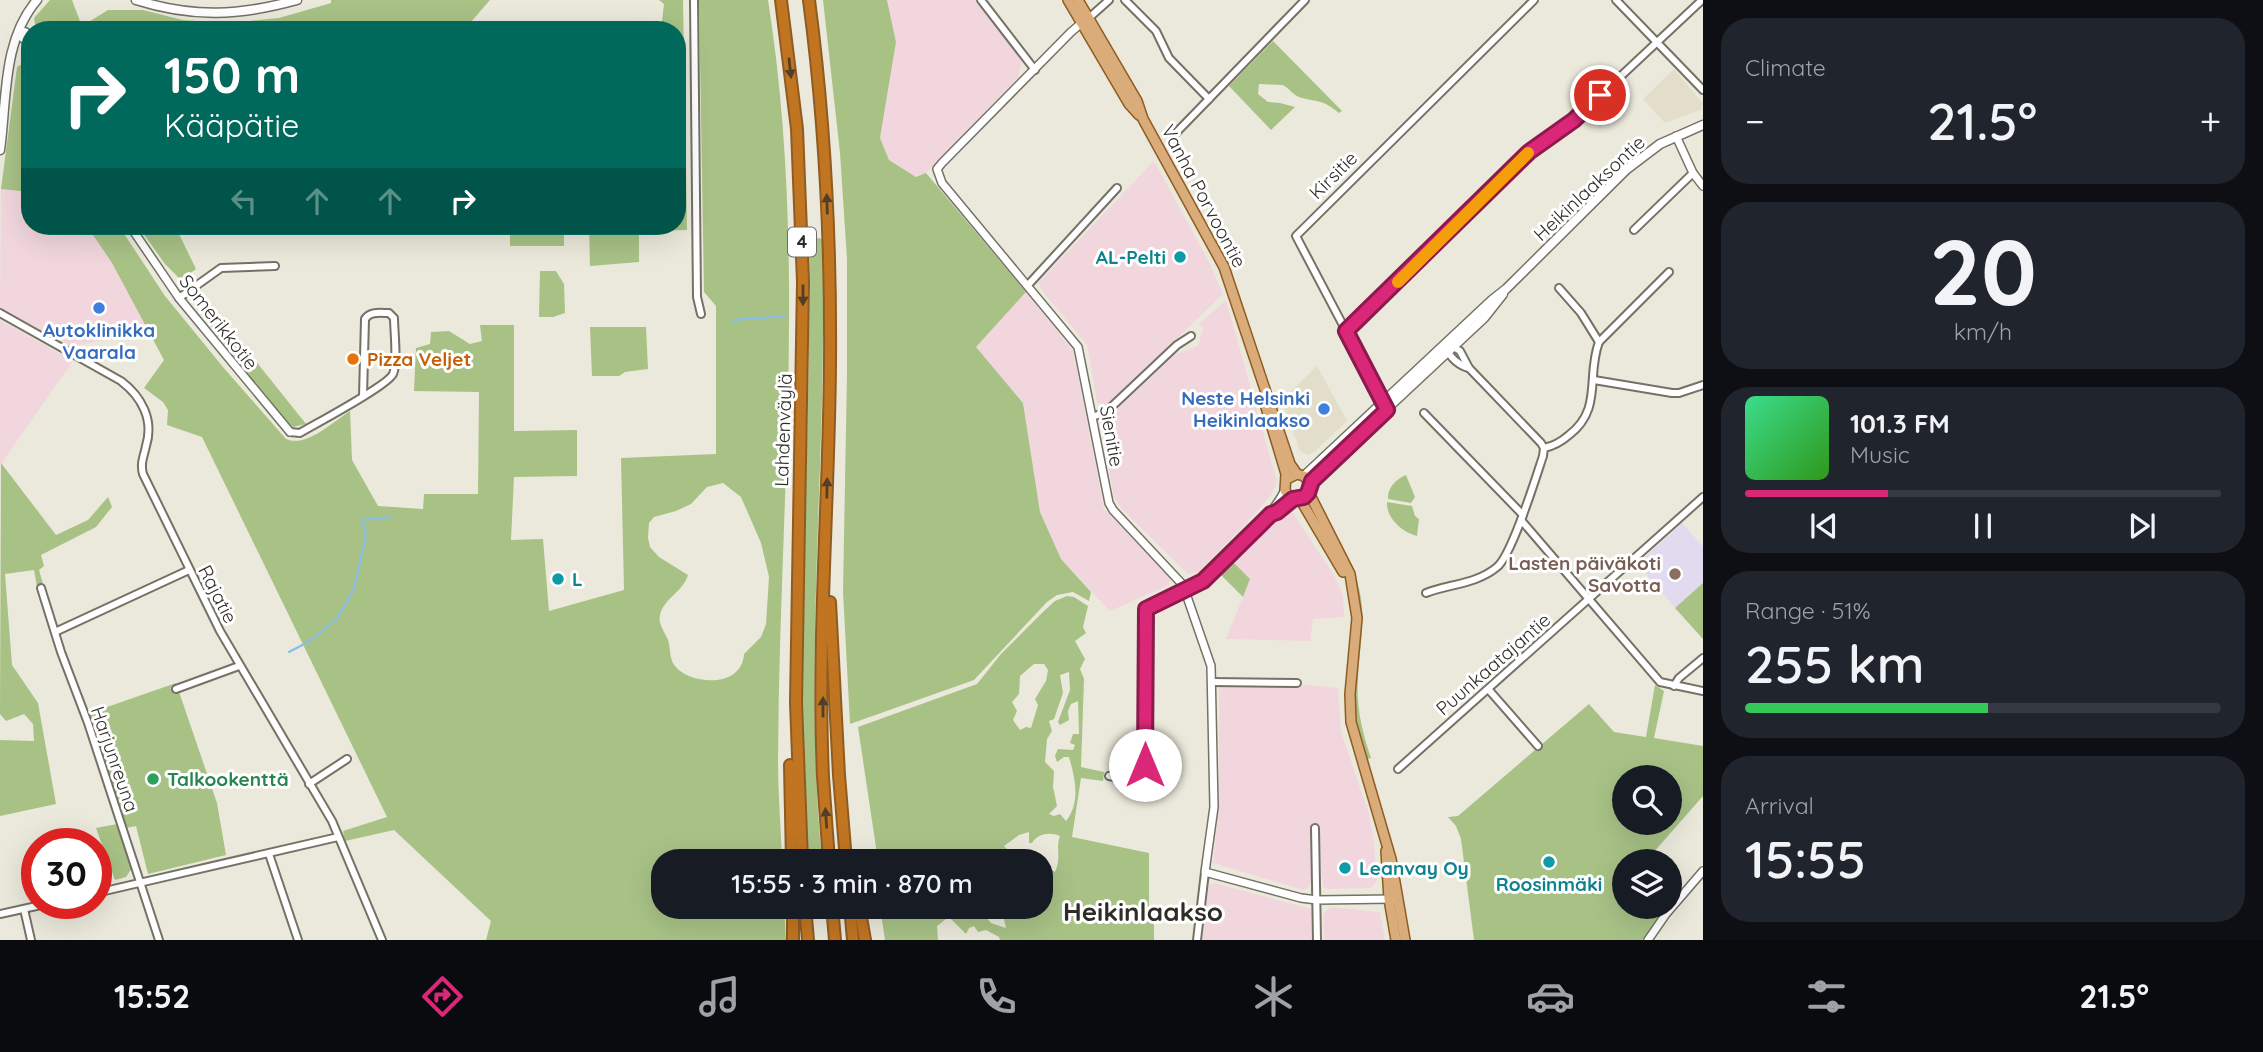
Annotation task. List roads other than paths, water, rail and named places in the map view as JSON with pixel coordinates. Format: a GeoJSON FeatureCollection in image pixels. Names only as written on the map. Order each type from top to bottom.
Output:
{"type":"FeatureCollection","features":[{"type":"Feature","properties":{"kind":"highway","name":"Lahdenväylä"},"geometry":{"type":"LineString","coordinates":[[781,0],[797,129],[803,282],[796,703],[802,849]]}},
{"type":"Feature","properties":{"kind":"highway","name":"4"},"geometry":{"type":"LineString","coordinates":[[809,0],[822,115],[828,206],[830,364],[823,775],[828,849]]}},
{"type":"Feature","properties":{"kind":"highway"},"geometry":{"type":"LineString","coordinates":[[825,557],[845,849]]}},
{"type":"Feature","properties":{"kind":"highway"},"geometry":{"type":"LineString","coordinates":[[792,849],[790,770],[796,703]]}},
{"type":"Feature","properties":{"kind":"highway"},"geometry":{"type":"LineString","coordinates":[[839,775],[850,849]]}},
{"type":"Feature","properties":{"kind":"highway"},"geometry":{"type":"LineString","coordinates":[[793,919],[793,940]]}},
{"type":"Feature","properties":{"kind":"highway"},"geometry":{"type":"LineString","coordinates":[[806,919],[808,940]]}},
{"type":"Feature","properties":{"kind":"highway"},"geometry":{"type":"LineString","coordinates":[[833,919],[835,940]]}},
{"type":"Feature","properties":{"kind":"highway"},"geometry":{"type":"LineString","coordinates":[[851,919],[853,940]]}},
{"type":"Feature","properties":{"kind":"highway"},"geometry":{"type":"LineString","coordinates":[[861,919],[865,940]]}},
{"type":"Feature","properties":{"kind":"main road"},"geometry":{"type":"LineString","coordinates":[[24,21],[37,0]]}},
{"type":"Feature","properties":{"kind":"main road"},"geometry":{"type":"LineString","coordinates":[[136,0],[170,9],[218,14],[248,11],[297,0]]}},
{"type":"Feature","properties":{"kind":"main road","name":"Vanha Porvoontie"},"geometry":{"type":"LineString","coordinates":[[1068,0],[1086,20],[1137,101],[1143,119],[1224,267],[1290,464],[1305,482],[1350,574],[1357,618],[1350,694],[1351,722],[1386,842],[1394,899],[1396,940]]}},
{"type":"Feature","properties":{"kind":"main road","name":"Vanha Porvoontie"},"geometry":{"type":"LineString","coordinates":[[1078,0],[1086,20]]}},
{"type":"Feature","properties":{"kind":"main road"},"geometry":{"type":"LineString","coordinates":[[0,150],[10,61],[21,27]]}},
{"type":"Feature","properties":{"kind":"main road","name":"Heikinlaaksontie"},"geometry":{"type":"LineString","coordinates":[[1385,406],[1445,343],[1506,289],[1627,169],[1660,144],[1703,125]]}},
{"type":"Feature","properties":{"kind":"main road","name":"Heikinlaaksontie"},"geometry":{"type":"LineString","coordinates":[[1305,482],[1330,454],[1451,349],[1490,311],[1506,289]]}},
{"type":"Feature","properties":{"kind":"main road","name":"Vanha Porvoontie"},"geometry":{"type":"LineString","coordinates":[[1259,371],[1260,386],[1287,479]]}},
{"type":"Feature","properties":{"kind":"main road"},"geometry":{"type":"LineString","coordinates":[[1285,489],[1287,479],[1305,482],[1296,499]]}},
{"type":"Feature","properties":{"kind":"main road","name":"Vanha Porvoontie"},"geometry":{"type":"LineString","coordinates":[[1285,489],[1296,499],[1351,582]]}},
{"type":"Feature","properties":{"kind":"main road","name":"Vanha Porvoontie"},"geometry":{"type":"LineString","coordinates":[[1394,899],[1405,940]]}},
{"type":"Feature","properties":{"kind":"street"},"geometry":{"type":"LineString","coordinates":[[694,0],[697,297],[701,314]]}},
{"type":"Feature","properties":{"kind":"street"},"geometry":{"type":"LineString","coordinates":[[981,0],[1035,70]]}},
{"type":"Feature","properties":{"kind":"street"},"geometry":{"type":"LineString","coordinates":[[1086,20],[1109,0]]}},
{"type":"Feature","properties":{"kind":"street"},"geometry":{"type":"LineString","coordinates":[[1125,0],[1156,31],[1169,58],[1209,99]]}},
{"type":"Feature","properties":{"kind":"street"},"geometry":{"type":"LineString","coordinates":[[1172,137],[1305,0]]}},
{"type":"Feature","properties":{"kind":"street","name":"Kirsitie"},"geometry":{"type":"LineString","coordinates":[[1297,233],[1534,0]]}},
{"type":"Feature","properties":{"kind":"street"},"geometry":{"type":"LineString","coordinates":[[1616,0],[1703,90]]}},
{"type":"Feature","properties":{"kind":"street"},"geometry":{"type":"LineString","coordinates":[[1346,331],[1529,152],[1574,120],[1702,0]]}},
{"type":"Feature","properties":{"kind":"street","name":"Sienitie"},"geometry":{"type":"LineString","coordinates":[[1086,20],[937,169],[942,183],[1078,347],[1106,496],[1113,510],[1172,572],[1186,591],[1206,649],[1212,682],[1214,807],[1197,940]]}},
{"type":"Feature","properties":{"kind":"street"},"geometry":{"type":"LineString","coordinates":[[19,30],[21,37]]}},
{"type":"Feature","properties":{"kind":"street"},"geometry":{"type":"LineString","coordinates":[[1676,136],[1693,173],[1703,186]]}},
{"type":"Feature","properties":{"kind":"street"},"geometry":{"type":"LineString","coordinates":[[1634,230],[1693,173]]}},
{"type":"Feature","properties":{"kind":"street"},"geometry":{"type":"LineString","coordinates":[[1028,285],[1117,188]]}},
{"type":"Feature","properties":{"kind":"street"},"geometry":{"type":"LineString","coordinates":[[1289,228],[1297,233],[1297,242],[1385,406]]}},
{"type":"Feature","properties":{"kind":"street","name":"Somerikkotie"},"geometry":{"type":"LineString","coordinates":[[136,235],[178,298],[290,432]]}},
{"type":"Feature","properties":{"kind":"street"},"geometry":{"type":"LineString","coordinates":[[178,298],[221,268],[275,266]]}},
{"type":"Feature","properties":{"kind":"street"},"geometry":{"type":"LineString","coordinates":[[1544,448],[1557,444],[1583,423],[1590,403],[1594,358],[1599,342],[1670,272]]}},
{"type":"Feature","properties":{"kind":"street"},"geometry":{"type":"LineString","coordinates":[[1559,288],[1581,313],[1599,342]]}},
{"type":"Feature","properties":{"kind":"street","name":"Rajatie"},"geometry":{"type":"LineString","coordinates":[[0,313],[121,381],[137,395],[143,405],[149,428],[141,468],[189,570],[239,666],[332,821],[382,940]]}},
{"type":"Feature","properties":{"kind":"street"},"geometry":{"type":"LineString","coordinates":[[290,432],[300,433],[383,385],[395,369],[394,318],[389,313],[368,314],[363,324],[363,396]]}},
{"type":"Feature","properties":{"kind":"street"},"geometry":{"type":"LineString","coordinates":[[1092,417],[1106,412],[1177,345],[1191,336]]}},
{"type":"Feature","properties":{"kind":"street"},"geometry":{"type":"LineString","coordinates":[[1445,343],[1462,367],[1469,368],[1544,448]]}},
{"type":"Feature","properties":{"kind":"street"},"geometry":{"type":"LineString","coordinates":[[1594,380],[1672,393],[1703,386]]}},
{"type":"Feature","properties":{"kind":"street"},"geometry":{"type":"LineString","coordinates":[[1424,413],[1522,517],[1660,682],[1703,691]]}},
{"type":"Feature","properties":{"kind":"street"},"geometry":{"type":"LineString","coordinates":[[1426,593],[1466,583],[1496,568],[1503,560],[1522,517],[1544,448]]}},
{"type":"Feature","properties":{"kind":"street"},"geometry":{"type":"LineString","coordinates":[[1271,514],[1285,489]]}},
{"type":"Feature","properties":{"kind":"street","name":"Puunkaatajantie"},"geometry":{"type":"LineString","coordinates":[[1398,769],[1703,497]]}},
{"type":"Feature","properties":{"kind":"street"},"geometry":{"type":"LineString","coordinates":[[1109,776],[1144,783],[1146,609],[1203,581],[1271,514],[1296,499]]}},
{"type":"Feature","properties":{"kind":"street"},"geometry":{"type":"LineString","coordinates":[[55,632],[189,570]]}},
{"type":"Feature","properties":{"kind":"street","name":"Harjunreuna"},"geometry":{"type":"LineString","coordinates":[[41,588],[159,940]]}},
{"type":"Feature","properties":{"kind":"street"},"geometry":{"type":"LineString","coordinates":[[1674,686],[1679,678],[1703,658]]}},
{"type":"Feature","properties":{"kind":"street"},"geometry":{"type":"LineString","coordinates":[[176,689],[239,666]]}},
{"type":"Feature","properties":{"kind":"street"},"geometry":{"type":"LineString","coordinates":[[1212,682],[1297,683]]}},
{"type":"Feature","properties":{"kind":"street"},"geometry":{"type":"LineString","coordinates":[[1489,690],[1538,746]]}},
{"type":"Feature","properties":{"kind":"street"},"geometry":{"type":"LineString","coordinates":[[309,784],[347,760]]}},
{"type":"Feature","properties":{"kind":"street"},"geometry":{"type":"LineString","coordinates":[[1315,828],[1317,940]]}},
{"type":"Feature","properties":{"kind":"street"},"geometry":{"type":"LineString","coordinates":[[112,889],[338,837]]}},
{"type":"Feature","properties":{"kind":"street"},"geometry":{"type":"LineString","coordinates":[[269,854],[298,940]]}},
{"type":"Feature","properties":{"kind":"street"},"geometry":{"type":"LineString","coordinates":[[1648,940],[1666,914],[1703,871]]}},
{"type":"Feature","properties":{"kind":"street"},"geometry":{"type":"LineString","coordinates":[[1205,872],[1317,900],[1394,899]]}},
{"type":"Feature","properties":{"kind":"street"},"geometry":{"type":"LineString","coordinates":[[0,914],[21,910]]}},
{"type":"Feature","properties":{"kind":"street"},"geometry":{"type":"LineString","coordinates":[[26,919],[31,940]]}},
{"type":"Feature","properties":{"kind":"waterway"},"geometry":{"type":"LineString","coordinates":[[733,320],[785,316]]}},
{"type":"Feature","properties":{"kind":"waterway"},"geometry":{"type":"LineString","coordinates":[[289,652],[308,642],[336,620],[353,591],[366,537],[362,520],[391,517]]}},
{"type":"Feature","properties":{"kind":"place","name":"AL-Pelti"},"geometry":{"type":"Point","coordinates":[1180,257]}},
{"type":"Feature","properties":{"kind":"place","name":"Autoklinikka Vaarala"},"geometry":{"type":"Point","coordinates":[99,308]}},
{"type":"Feature","properties":{"kind":"place","name":"Pizza Veljet"},"geometry":{"type":"Point","coordinates":[353,359]}},
{"type":"Feature","properties":{"kind":"place","name":"Neste Helsinki Heikinlaakso"},"geometry":{"type":"Point","coordinates":[1324,409]}},
{"type":"Feature","properties":{"kind":"place","name":"Lasten päiväkoti Savotta"},"geometry":{"type":"Point","coordinates":[1675,574]}},
{"type":"Feature","properties":{"kind":"place","name":"L"},"geometry":{"type":"Point","coordinates":[558,579]}},
{"type":"Feature","properties":{"kind":"place","name":"Talkookenttä"},"geometry":{"type":"Point","coordinates":[153,779]}},
{"type":"Feature","properties":{"kind":"place","name":"Roosinmäki"},"geometry":{"type":"Point","coordinates":[1549,862]}},
{"type":"Feature","properties":{"kind":"place","name":"Leanvay Oy"},"geometry":{"type":"Point","coordinates":[1345,868]}},
{"type":"Feature","properties":{"kind":"district","name":"Heikinlaakso"},"geometry":{"type":"Point","coordinates":[1143,912]}}]}
